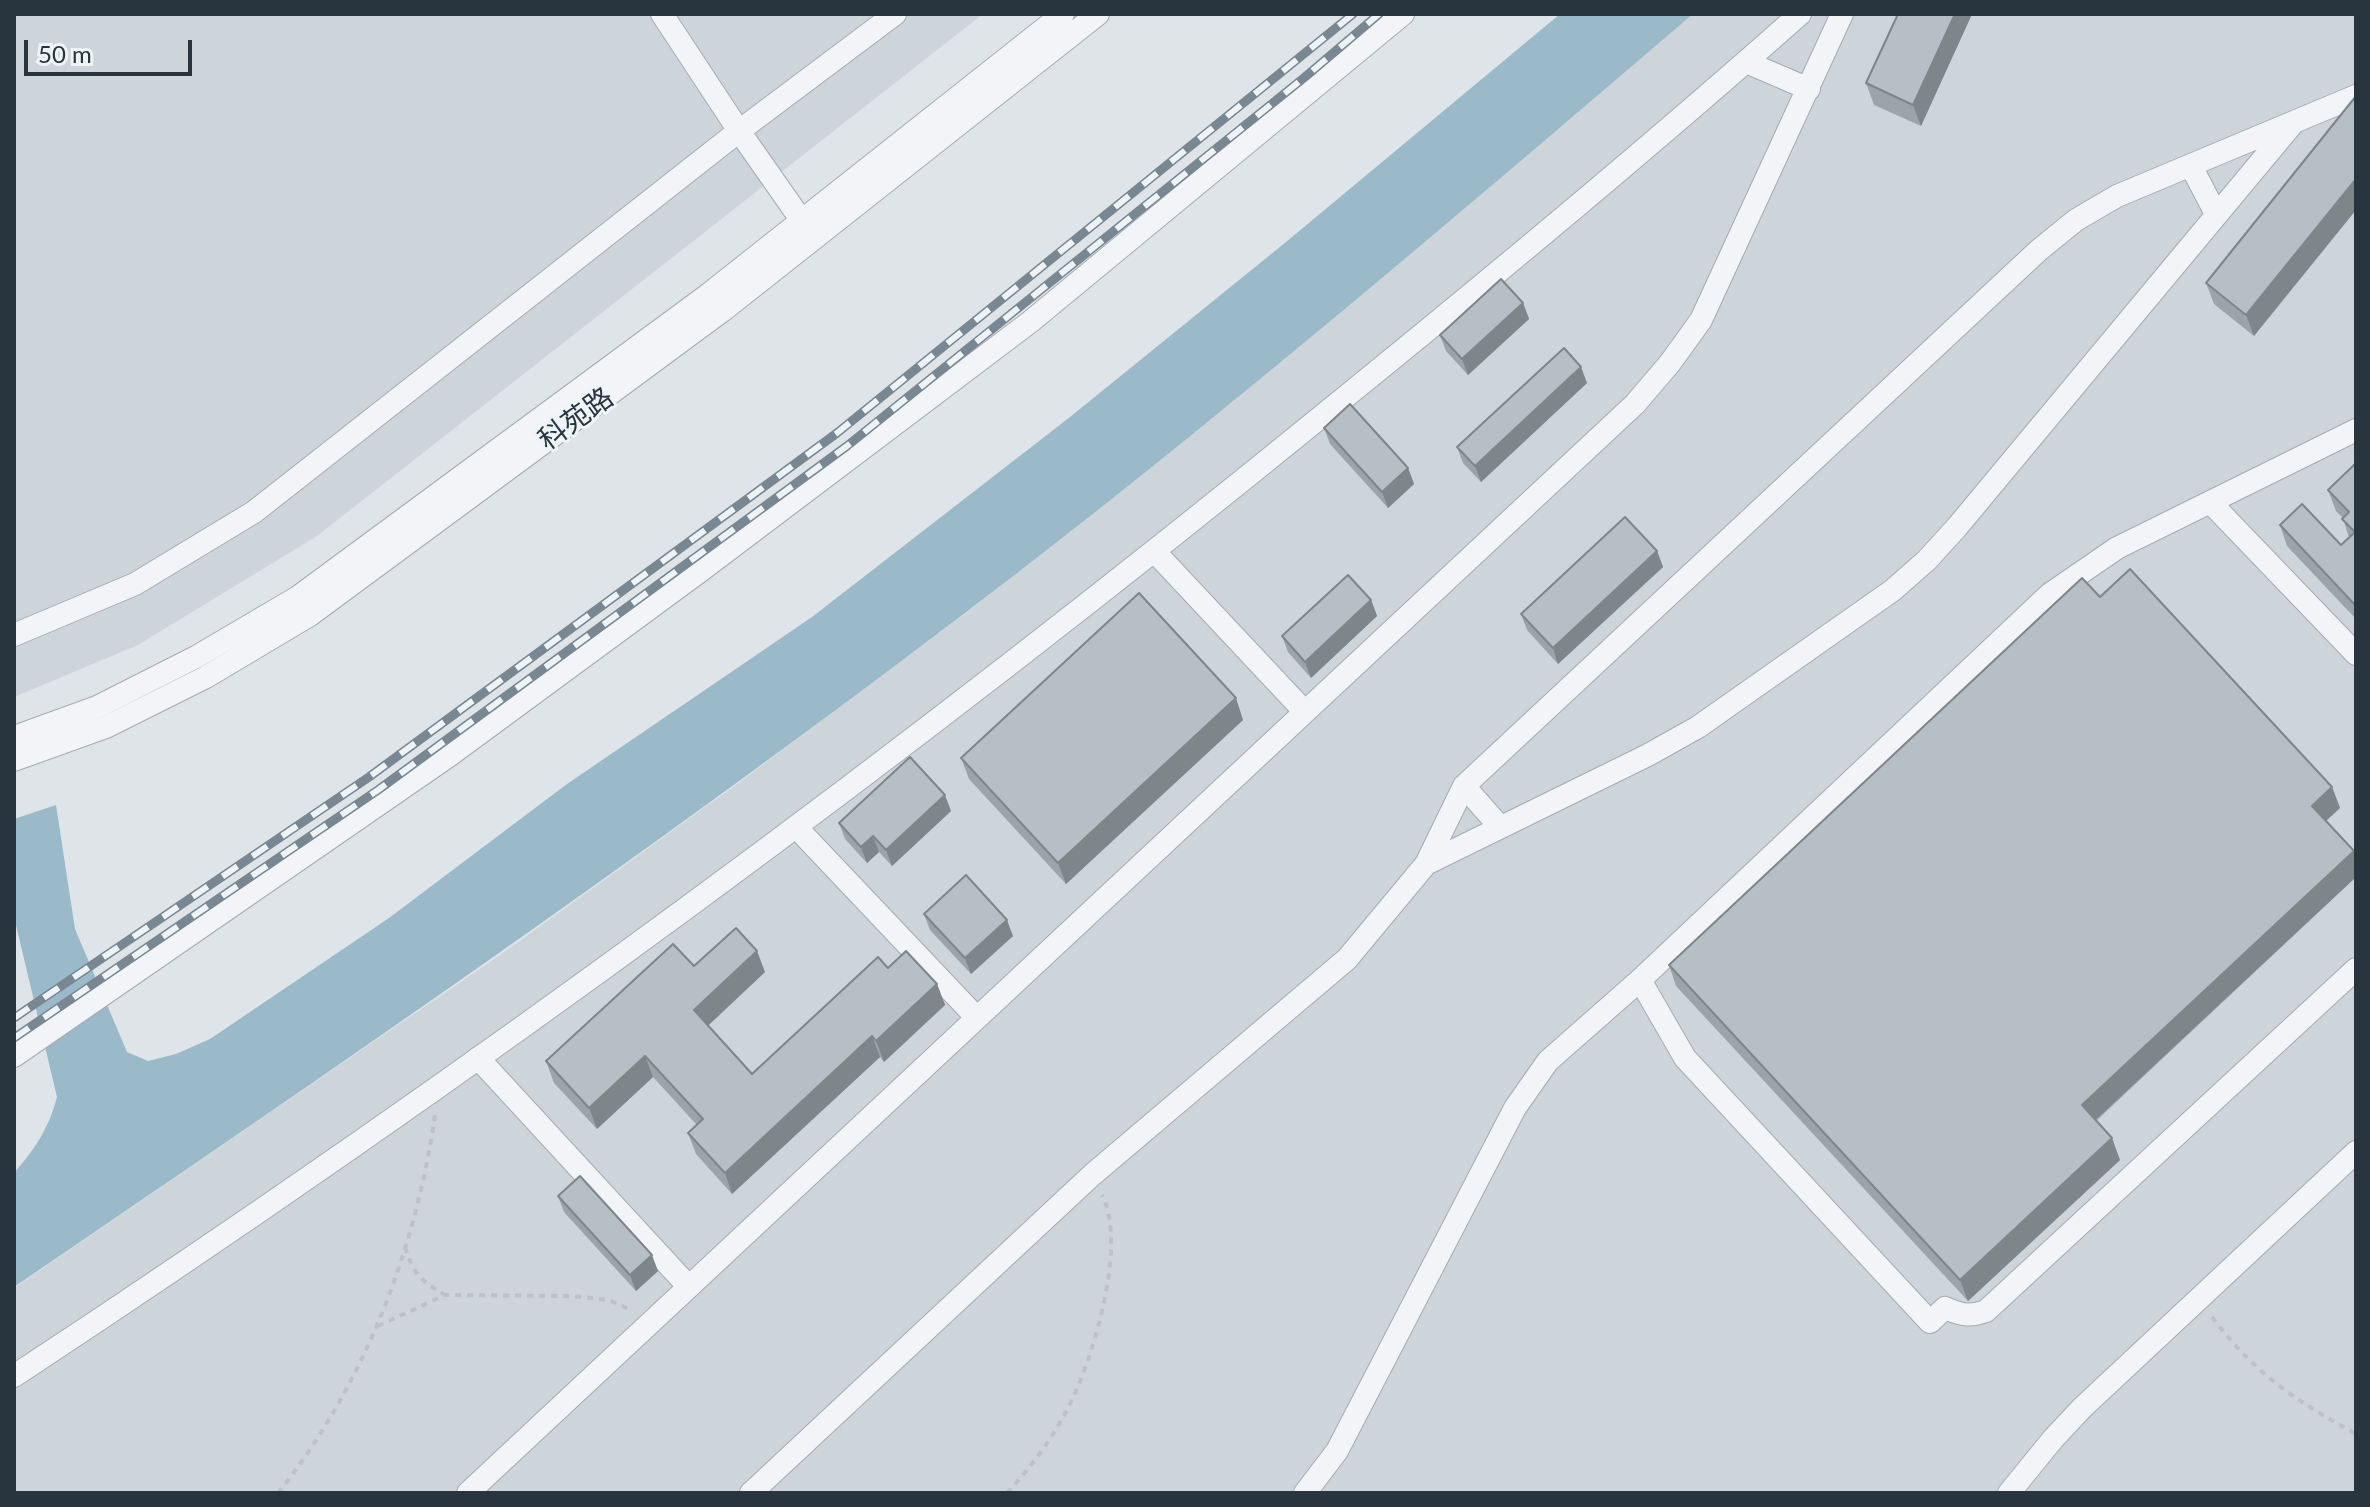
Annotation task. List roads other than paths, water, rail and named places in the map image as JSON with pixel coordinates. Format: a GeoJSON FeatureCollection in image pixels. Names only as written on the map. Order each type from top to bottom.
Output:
{"type":"FeatureCollection","features":[{"type":"Feature","properties":{"kind":"street"},"geometry":{"type":"LineString","coordinates":[[662,14],[808,230]]}},
{"type":"Feature","properties":{"kind":"street"},"geometry":{"type":"LineString","coordinates":[[14,635],[135,584],[254,512],[739,131],[895,14]]}},
{"type":"Feature","properties":{"kind":"street","name":"科苑路"},"geometry":{"type":"LineString","coordinates":[[16,752],[106,727],[206,677],[310,615],[709,321],[808,230],[1063,14]]}},
{"type":"Feature","properties":{"kind":"street","name":"科苑路"},"geometry":{"type":"LineString","coordinates":[[808,230],[1098,14]]}},
{"type":"Feature","properties":{"kind":"street"},"geometry":{"type":"LineString","coordinates":[[16,1054],[450,755],[728,550],[1030,322],[1403,14]]}},
{"type":"Feature","properties":{"kind":"street"},"geometry":{"type":"LineString","coordinates":[[14,1376],[439,1086],[797,828],[1155,552],[1492,277],[1800,14]]}},
{"type":"Feature","properties":{"kind":"street"},"geometry":{"type":"LineString","coordinates":[[468,1493],[1635,404],[1701,320],[1842,14]]}},
{"type":"Feature","properties":{"kind":"street"},"geometry":{"type":"LineString","coordinates":[[1746,62],[1809,89]]}},
{"type":"Feature","properties":{"kind":"street"},"geometry":{"type":"LineString","coordinates":[[751,1493],[1092,1175],[1347,959],[1426,864],[1464,786],[2039,250],[2076,220],[2117,196],[2356,96]]}},
{"type":"Feature","properties":{"kind":"street"},"geometry":{"type":"LineString","coordinates":[[1426,864],[1648,755],[1698,727],[1893,590],[1927,560],[1957,527],[2294,122]]}},
{"type":"Feature","properties":{"kind":"street"},"geometry":{"type":"LineString","coordinates":[[2191,166],[2216,214]]}},
{"type":"Feature","properties":{"kind":"street"},"geometry":{"type":"LineString","coordinates":[[1305,1493],[1337,1451],[1530,1084],[1548,1061],[1640,980],[2050,594],[2117,548],[2356,430]]}},
{"type":"Feature","properties":{"kind":"street"},"geometry":{"type":"LineString","coordinates":[[2210,502],[2356,654]]}},
{"type":"Feature","properties":{"kind":"street"},"geometry":{"type":"LineString","coordinates":[[1155,552],[1305,712]]}},
{"type":"Feature","properties":{"kind":"street"},"geometry":{"type":"LineString","coordinates":[[1464,786],[1500,827]]}},
{"type":"Feature","properties":{"kind":"street"},"geometry":{"type":"LineString","coordinates":[[797,828],[977,1018]]}},
{"type":"Feature","properties":{"kind":"street"},"geometry":{"type":"LineString","coordinates":[[1640,980],[1685,1058],[1930,1322],[1945,1308],[1960,1315],[1973,1316],[1986,1311],[2356,969]]}},
{"type":"Feature","properties":{"kind":"street"},"geometry":{"type":"LineString","coordinates":[[478,1058],[689,1287]]}},
{"type":"Feature","properties":{"kind":"street"},"geometry":{"type":"LineString","coordinates":[[2009,1493],[2082,1408],[2356,1152]]}},
{"type":"Feature","properties":{"kind":"water"},"geometry":{"type":"Polygon","coordinates":[[[1560,14],[1693,14],[1242,394],[965,613],[613,872],[375,1040],[14,1287],[14,1173],[40,1138],[57,1097],[14,917],[14,819],[56,805],[75,929],[127,1052],[148,1061],[176,1054],[210,1039],[389,918],[567,784],[812,617],[1070,417],[1560,14]]]}},
{"type":"Feature","properties":{"kind":"railway"},"geometry":{"type":"LineString","coordinates":[[14,1018],[369,777],[837,433],[1353,14]]}},
{"type":"Feature","properties":{"kind":"railway"},"geometry":{"type":"LineString","coordinates":[[14,1038],[378,790],[847,446],[1379,14]]}}]}
